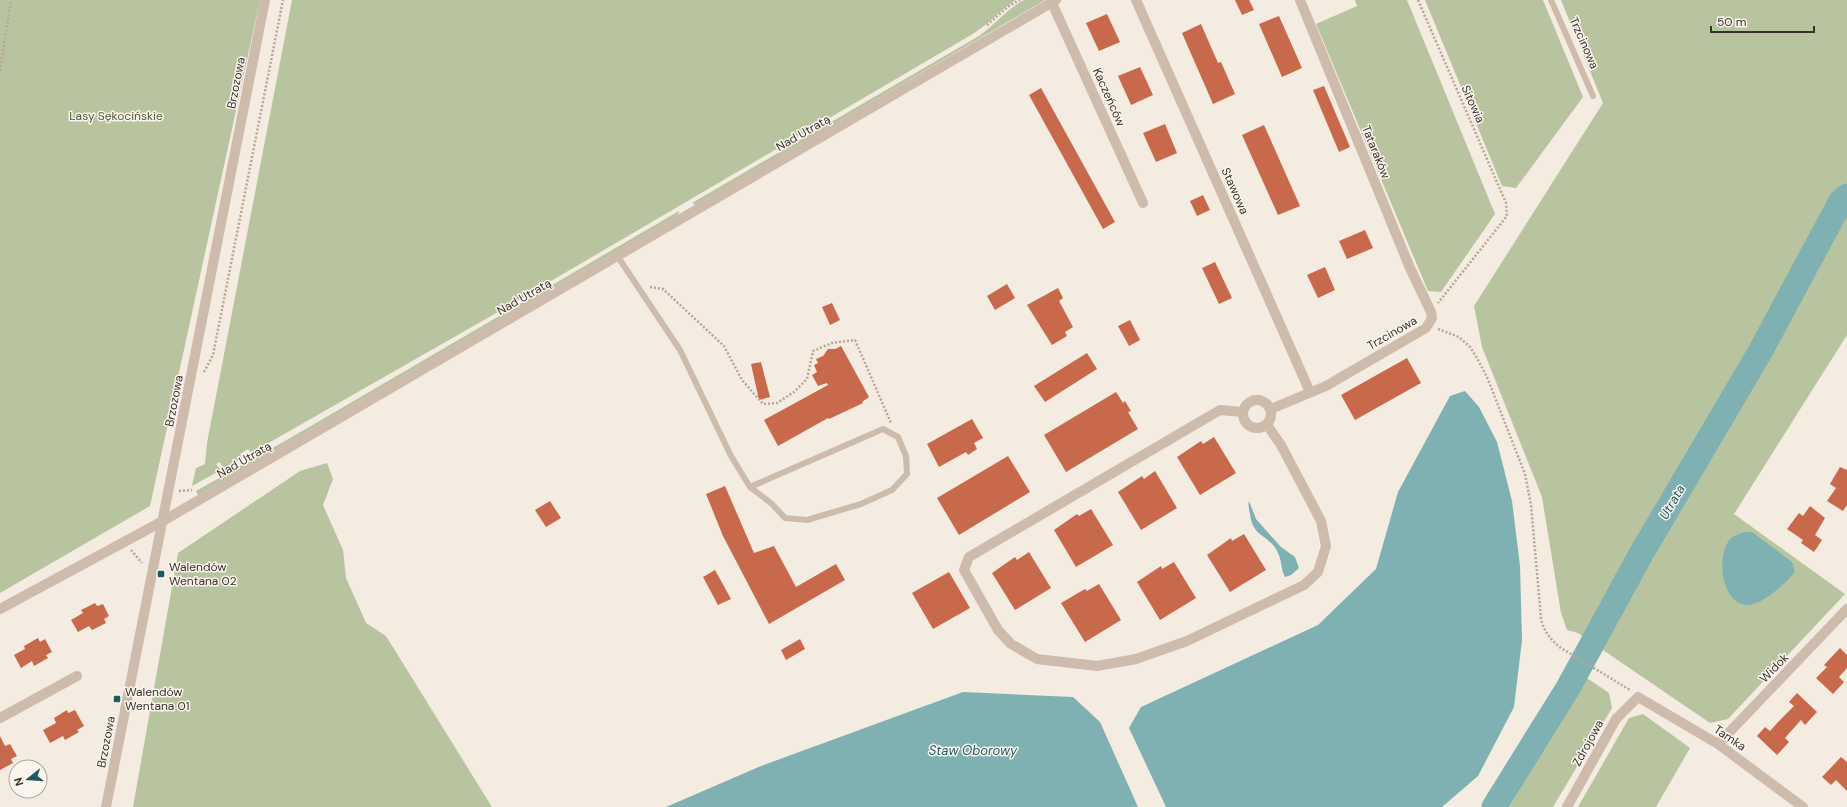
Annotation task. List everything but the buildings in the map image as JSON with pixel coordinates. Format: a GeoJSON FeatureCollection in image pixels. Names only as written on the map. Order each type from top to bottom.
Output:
{"type":"FeatureCollection","features":[{"type":"Feature","properties":{"kind":"street","name":"Brzozowa"},"geometry":{"type":"LineString","coordinates":[[106,807],[265,0]]}},
{"type":"Feature","properties":{"kind":"street","name":"Stawowa"},"geometry":{"type":"LineString","coordinates":[[1136,0],[1310,392]]}},
{"type":"Feature","properties":{"kind":"street","name":"Tataraków"},"geometry":{"type":"LineString","coordinates":[[1300,0],[1410,268],[1431,312]]}},
{"type":"Feature","properties":{"kind":"street","name":"Nad Utratą"},"geometry":{"type":"LineString","coordinates":[[0,609],[163,521],[618,257],[1054,1]]}},
{"type":"Feature","properties":{"kind":"street","name":"Kaczeńców"},"geometry":{"type":"LineString","coordinates":[[1054,1],[1143,203]]}},
{"type":"Feature","properties":{"kind":"street","name":"Trzcinowa"},"geometry":{"type":"LineString","coordinates":[[1271,409],[1326,386],[1428,327],[1432,318],[1431,312]]}},
{"type":"Feature","properties":{"kind":"street"},"geometry":{"type":"LineString","coordinates":[[1254,400],[1262,400],[1271,409],[1271,420],[1267,425],[1258,428],[1245,422],[1243,412],[1246,404],[1254,400]]}},
{"type":"Feature","properties":{"kind":"street"},"geometry":{"type":"LineString","coordinates":[[1243,412],[1220,410],[969,557],[964,570],[998,630],[1011,644],[1037,659],[1097,666],[1136,659],[1188,641],[1304,585],[1318,572],[1326,546],[1321,521],[1285,452],[1267,425]]}},
{"type":"Feature","properties":{"kind":"street","name":"Widok"},"geometry":{"type":"LineString","coordinates":[[1718,744],[1847,609]]}},
{"type":"Feature","properties":{"kind":"street"},"geometry":{"type":"LineString","coordinates":[[0,718],[77,676]]}},
{"type":"Feature","properties":{"kind":"street","name":"Tamka"},"geometry":{"type":"LineString","coordinates":[[1638,697],[1718,744],[1803,807]]}},
{"type":"Feature","properties":{"kind":"street","name":"Zdrojowa"},"geometry":{"type":"LineString","coordinates":[[1566,807],[1616,719],[1638,697]]}},
{"type":"Feature","properties":{"kind":"lane","name":"Trzcinowa"},"geometry":{"type":"LineString","coordinates":[[1551,0],[1593,96]]}},
{"type":"Feature","properties":{"kind":"lane"},"geometry":{"type":"LineString","coordinates":[[618,257],[680,350],[731,456],[750,487],[772,504],[785,518],[807,520],[861,504],[892,490],[907,474],[906,456],[898,437],[883,429],[750,487]]}},
{"type":"Feature","properties":{"kind":"path"},"geometry":{"type":"LineString","coordinates":[[0,71],[11,0]]}},
{"type":"Feature","properties":{"kind":"path"},"geometry":{"type":"LineString","coordinates":[[202,377],[213,355],[283,0]]}},
{"type":"Feature","properties":{"kind":"path","name":"Sitowia"},"geometry":{"type":"LineString","coordinates":[[1418,0],[1506,203],[1507,216]]}},
{"type":"Feature","properties":{"kind":"path","name":"Trzcinowa"},"geometry":{"type":"LineString","coordinates":[[1431,312],[1507,216]]}},
{"type":"Feature","properties":{"kind":"path"},"geometry":{"type":"LineString","coordinates":[[638,285],[663,289],[724,346],[742,380],[763,404],[777,403],[794,392],[808,379],[813,351],[832,343],[855,340],[898,437]]}},
{"type":"Feature","properties":{"kind":"path"},"geometry":{"type":"LineString","coordinates":[[1428,327],[1444,330],[1459,337],[1470,347],[1487,378],[1525,474],[1531,505],[1542,624],[1552,641],[1571,655],[1606,675],[1638,697]]}},
{"type":"Feature","properties":{"kind":"path"},"geometry":{"type":"LineString","coordinates":[[179,484],[178,491],[191,490]]}},
{"type":"Feature","properties":{"kind":"path"},"geometry":{"type":"LineString","coordinates":[[129,547],[144,567]]}},
{"type":"Feature","properties":{"kind":"green space","name":"Lasy Sękocińskie"},"geometry":{"type":"Polygon","coordinates":[[[0,0],[260,0],[150,506],[0,593],[0,0]]]}},
{"type":"Feature","properties":{"kind":"green space"},"geometry":{"type":"Polygon","coordinates":[[[292,0],[1016,0],[971,35],[505,308],[251,453],[248,449],[240,454],[242,458],[223,469],[220,462],[216,464],[221,470],[192,486],[196,468],[205,464],[207,443],[292,0]]]}},
{"type":"Feature","properties":{"kind":"green space"},"geometry":{"type":"Polygon","coordinates":[[[1024,0],[1045,0],[696,205],[692,203],[979,36],[1012,8],[1024,0]]]}},
{"type":"Feature","properties":{"kind":"green space"},"geometry":{"type":"Polygon","coordinates":[[[1355,0],[1407,0],[1495,214],[1441,292],[1428,291],[1316,24],[1357,6],[1355,0]]]}},
{"type":"Feature","properties":{"kind":"green space"},"geometry":{"type":"Polygon","coordinates":[[[1425,0],[1543,0],[1583,97],[1516,188],[1502,186],[1425,0]]]}},
{"type":"Feature","properties":{"kind":"green space"},"geometry":{"type":"Polygon","coordinates":[[[1561,0],[1847,0],[1847,335],[1734,514],[1845,594],[1728,719],[1710,723],[1578,633],[1567,630],[1561,613],[1542,497],[1482,347],[1474,306],[1603,103],[1561,0]]]}},
{"type":"Feature","properties":{"kind":"green space"},"geometry":{"type":"Polygon","coordinates":[[[679,211],[678,215],[198,495],[196,491],[292,437],[679,211]]]}},
{"type":"Feature","properties":{"kind":"green space"},"geometry":{"type":"Polygon","coordinates":[[[327,463],[333,479],[323,505],[343,550],[346,578],[366,623],[386,636],[492,807],[133,807],[178,553],[300,471],[327,463]]]}},
{"type":"Feature","properties":{"kind":"green space"},"geometry":{"type":"Polygon","coordinates":[[[1584,676],[1609,693],[1612,708],[1553,807],[1509,807],[1584,676]]]}},
{"type":"Feature","properties":{"kind":"green space"},"geometry":{"type":"Polygon","coordinates":[[[1643,714],[1690,748],[1656,807],[1578,807],[1629,718],[1643,714]]]}},
{"type":"Feature","properties":{"kind":"water"},"geometry":{"type":"Polygon","coordinates":[[[1465,391],[1479,407],[1497,442],[1512,501],[1520,566],[1522,640],[1514,707],[1478,776],[1442,807],[1166,807],[1129,728],[1141,707],[1318,625],[1376,569],[1398,492],[1450,396],[1465,391]]]}},
{"type":"Feature","properties":{"kind":"water"},"geometry":{"type":"Polygon","coordinates":[[[1249,501],[1256,519],[1281,547],[1295,557],[1299,568],[1291,575],[1285,577],[1275,547],[1255,528],[1250,514],[1249,501]]]}},
{"type":"Feature","properties":{"kind":"water"},"geometry":{"type":"Polygon","coordinates":[[[1744,532],[1752,532],[1792,562],[1795,572],[1771,595],[1763,600],[1748,605],[1742,604],[1735,600],[1729,593],[1725,585],[1722,565],[1723,555],[1730,539],[1744,532]]]}},
{"type":"Feature","properties":{"kind":"water","name":"Staw Oborowy"},"geometry":{"type":"Polygon","coordinates":[[[963,692],[1073,697],[1100,722],[1138,807],[666,807],[761,766],[963,692]]]}},
{"type":"Feature","properties":{"kind":"waterway","name":"Utrata"},"geometry":{"type":"LineString","coordinates":[[1494,807],[1568,688],[1641,554],[1760,352],[1841,201],[1847,196]]}},
{"type":"Feature","properties":{"kind":"place","name":"Walendów Wentana 02"},"geometry":{"type":"Point","coordinates":[161,574]}},
{"type":"Feature","properties":{"kind":"place","name":"Walendów Wentana 01"},"geometry":{"type":"Point","coordinates":[117,699]}}]}
